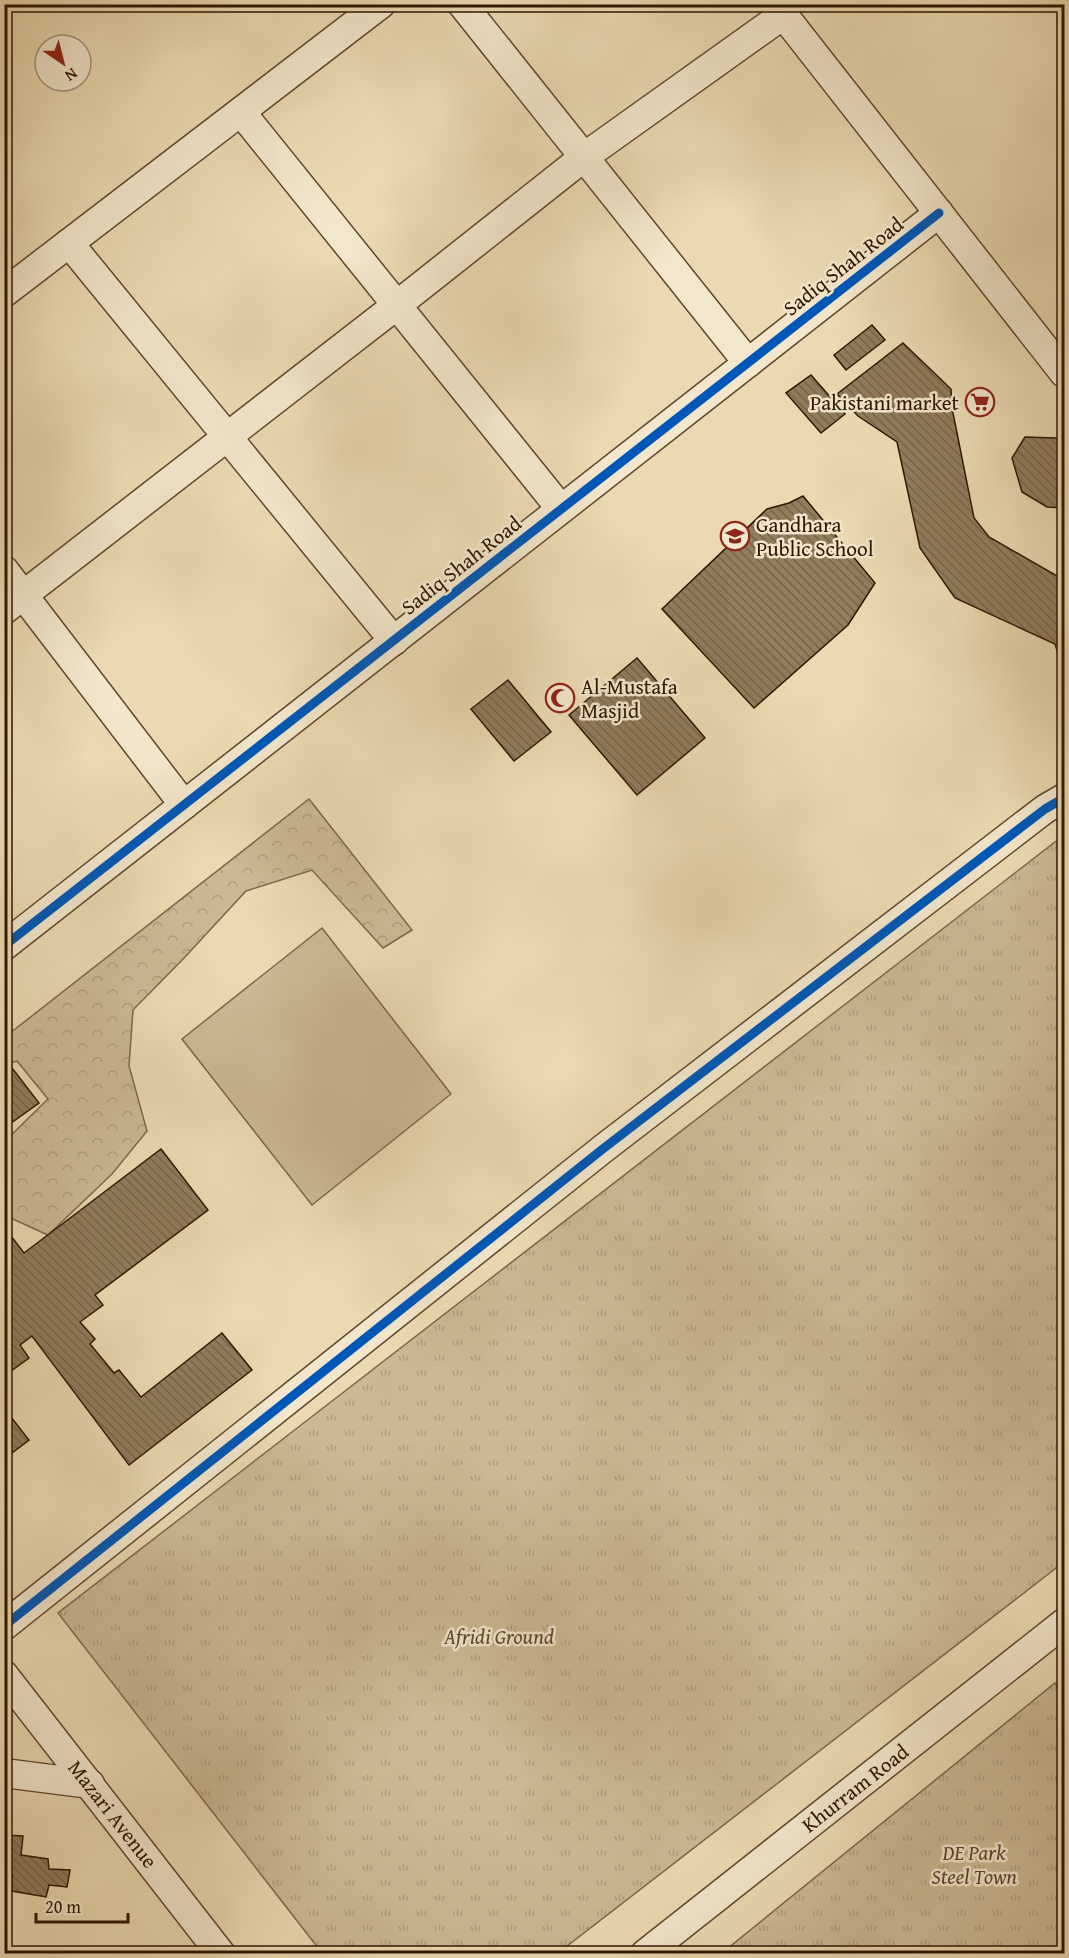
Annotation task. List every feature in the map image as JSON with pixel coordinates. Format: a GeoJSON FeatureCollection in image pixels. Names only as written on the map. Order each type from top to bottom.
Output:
{"type":"FeatureCollection","features":[{"type":"Feature","properties":{"kind":"street"},"geometry":{"type":"LineString","coordinates":[[4,292],[381,4]]}},
{"type":"Feature","properties":{"kind":"street"},"geometry":{"type":"LineString","coordinates":[[462,4],[748,363]]}},
{"type":"Feature","properties":{"kind":"street"},"geometry":{"type":"LineString","coordinates":[[14,602],[584,157],[779,10],[1065,373]]}},
{"type":"Feature","properties":{"kind":"street"},"geometry":{"type":"LineString","coordinates":[[241,112],[561,509]]}},
{"type":"Feature","properties":{"kind":"street","name":"Sadiq Shah Road"},"geometry":{"type":"LineString","coordinates":[[4,946],[939,213]]}},
{"type":"Feature","properties":{"kind":"street"},"geometry":{"type":"LineString","coordinates":[[69,243],[394,640]]}},
{"type":"Feature","properties":{"kind":"street"},"geometry":{"type":"LineString","coordinates":[[4,570],[14,602],[184,805]]}},
{"type":"Feature","properties":{"kind":"street"},"geometry":{"type":"LineString","coordinates":[[4,1626],[604,1148],[1045,809],[1065,798]]}},
{"type":"Feature","properties":{"kind":"street","name":"Khurram Road"},"geometry":{"type":"LineString","coordinates":[[645,1953],[1065,1623]]}},
{"type":"Feature","properties":{"kind":"street","name":"Mazari Avenue"},"geometry":{"type":"LineString","coordinates":[[4,1675],[14,1704],[90,1784],[220,1953]]}},
{"type":"Feature","properties":{"kind":"street"},"geometry":{"type":"LineString","coordinates":[[4,1773],[90,1784]]}},
{"type":"Feature","properties":{"kind":"green space"},"geometry":{"type":"Polygon","coordinates":[[[309,799],[412,930],[383,948],[312,870],[246,891],[133,1010],[129,1066],[147,1131],[112,1174],[48,1235],[6,1216],[5,1141],[48,1099],[17,1061],[5,1065],[5,1037],[309,799]]]}},
{"type":"Feature","properties":{"kind":"green space","name":"Afridi Ground"},"geometry":{"type":"Polygon","coordinates":[[[1064,835],[1064,1562],[558,1953],[322,1953],[58,1613],[1064,835]]]}},
{"type":"Feature","properties":{"kind":"green space"},"geometry":{"type":"Polygon","coordinates":[[[322,928],[451,1094],[312,1205],[182,1039],[322,928]]]}},
{"type":"Feature","properties":{"kind":"green space","name":"DE Park Steel Town"},"geometry":{"type":"Polygon","coordinates":[[[1055,1683],[1064,1699],[1064,1953],[722,1953],[1055,1683]]]}},
{"type":"Feature","properties":{"kind":"building"},"geometry":{"type":"Polygon","coordinates":[[[872,325],[885,340],[846,370],[834,355],[872,325]]]}},
{"type":"Feature","properties":{"kind":"building"},"geometry":{"type":"Polygon","coordinates":[[[903,343],[951,389],[952,408],[974,518],[989,537],[1064,580],[1064,673],[1055,644],[955,598],[920,548],[897,442],[858,416],[837,394],[903,343]]]}},
{"type":"Feature","properties":{"kind":"building"},"geometry":{"type":"Polygon","coordinates":[[[811,375],[845,414],[821,433],[786,393],[811,375]]]}},
{"type":"Feature","properties":{"kind":"building"},"geometry":{"type":"Polygon","coordinates":[[[1025,437],[1056,438],[1064,447],[1064,508],[1047,507],[1022,492],[1012,458],[1025,437]]]}},
{"type":"Feature","properties":{"kind":"building"},"geometry":{"type":"Polygon","coordinates":[[[803,496],[875,583],[848,625],[754,708],[662,609],[767,509],[789,503],[803,496]]]}},
{"type":"Feature","properties":{"kind":"building"},"geometry":{"type":"Polygon","coordinates":[[[637,658],[705,738],[637,795],[569,715],[637,658]]]}},
{"type":"Feature","properties":{"kind":"building"},"geometry":{"type":"Polygon","coordinates":[[[508,680],[551,732],[514,761],[471,709],[508,680]]]}},
{"type":"Feature","properties":{"kind":"building"},"geometry":{"type":"Polygon","coordinates":[[[12,1068],[39,1103],[4,1128],[4,1074],[12,1068]]]}},
{"type":"Feature","properties":{"kind":"building"},"geometry":{"type":"Polygon","coordinates":[[[161,1149],[208,1210],[95,1295],[103,1305],[80,1322],[95,1339],[90,1344],[114,1373],[119,1370],[141,1397],[222,1333],[252,1370],[129,1465],[32,1336],[20,1345],[29,1358],[4,1376],[4,1227],[24,1253],[161,1149]]]}},
{"type":"Feature","properties":{"kind":"building"},"geometry":{"type":"Polygon","coordinates":[[[4,1408],[29,1440],[4,1459],[4,1408]]]}},
{"type":"Feature","properties":{"kind":"building"},"geometry":{"type":"Polygon","coordinates":[[[4,1835],[23,1836],[21,1855],[48,1859],[49,1869],[70,1870],[67,1887],[49,1885],[46,1897],[12,1891],[12,1875],[4,1874],[4,1835]]]}},
{"type":"Feature","properties":{"kind":"cycle path"},"geometry":{"type":"LineString","coordinates":[[4,946],[939,213]]}},
{"type":"Feature","properties":{"kind":"cycle path"},"geometry":{"type":"LineString","coordinates":[[4,1626],[604,1148],[1045,809],[1064,798]]}},
{"type":"Feature","properties":{"kind":"place","name":"Pakistani market"},"geometry":{"type":"Point","coordinates":[980,402]}},
{"type":"Feature","properties":{"kind":"place","name":"Gandhara Public School"},"geometry":{"type":"Point","coordinates":[735,536]}},
{"type":"Feature","properties":{"kind":"place","name":"Al-Mustafa Masjid"},"geometry":{"type":"Point","coordinates":[560,698]}}]}
